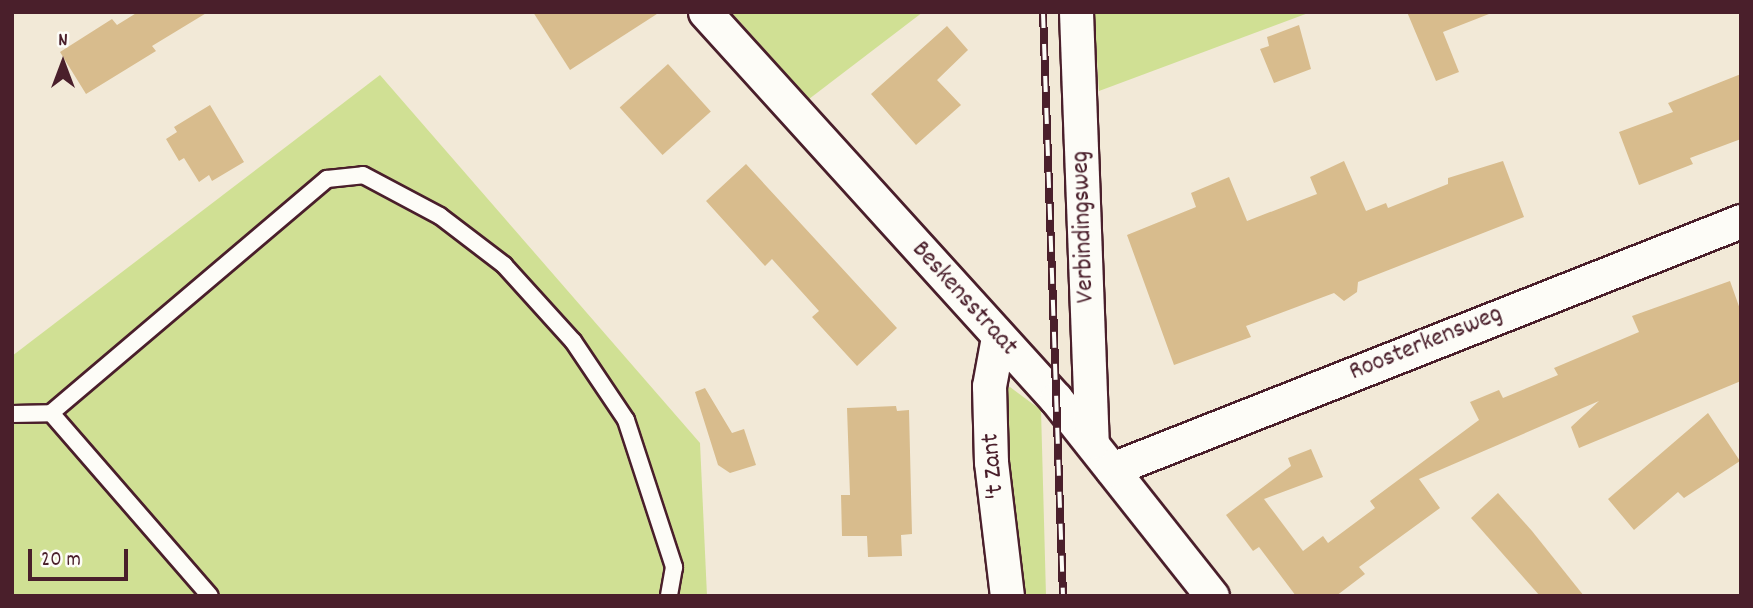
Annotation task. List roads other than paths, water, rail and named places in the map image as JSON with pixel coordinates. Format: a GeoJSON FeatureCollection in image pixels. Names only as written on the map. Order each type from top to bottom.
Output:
{"type":"FeatureCollection","features":[{"type":"Feature","properties":{"kind":"street","name":"Beskensstraat"},"geometry":{"type":"LineString","coordinates":[[705,12],[1092,442],[1212,596]]}},
{"type":"Feature","properties":{"kind":"street","name":"Verbindingsweg"},"geometry":{"type":"LineString","coordinates":[[1076,12],[1092,442]]}},
{"type":"Feature","properties":{"kind":"street","name":"Roosterkensweg"},"geometry":{"type":"LineString","coordinates":[[1112,468],[1741,221]]}},
{"type":"Feature","properties":{"kind":"street","name":"'t Zant"},"geometry":{"type":"LineString","coordinates":[[998,337],[989,386],[991,462],[1007,596]]}},
{"type":"Feature","properties":{"kind":"lane"},"geometry":{"type":"LineString","coordinates":[[12,414],[51,413],[327,179],[363,175],[440,216],[503,265],[573,341],[626,420],[674,567],[669,596]]}},
{"type":"Feature","properties":{"kind":"lane"},"geometry":{"type":"LineString","coordinates":[[51,413],[210,596]]}},
{"type":"Feature","properties":{"kind":"railway"},"geometry":{"type":"LineString","coordinates":[[1043,12],[1063,596]]}}]}
